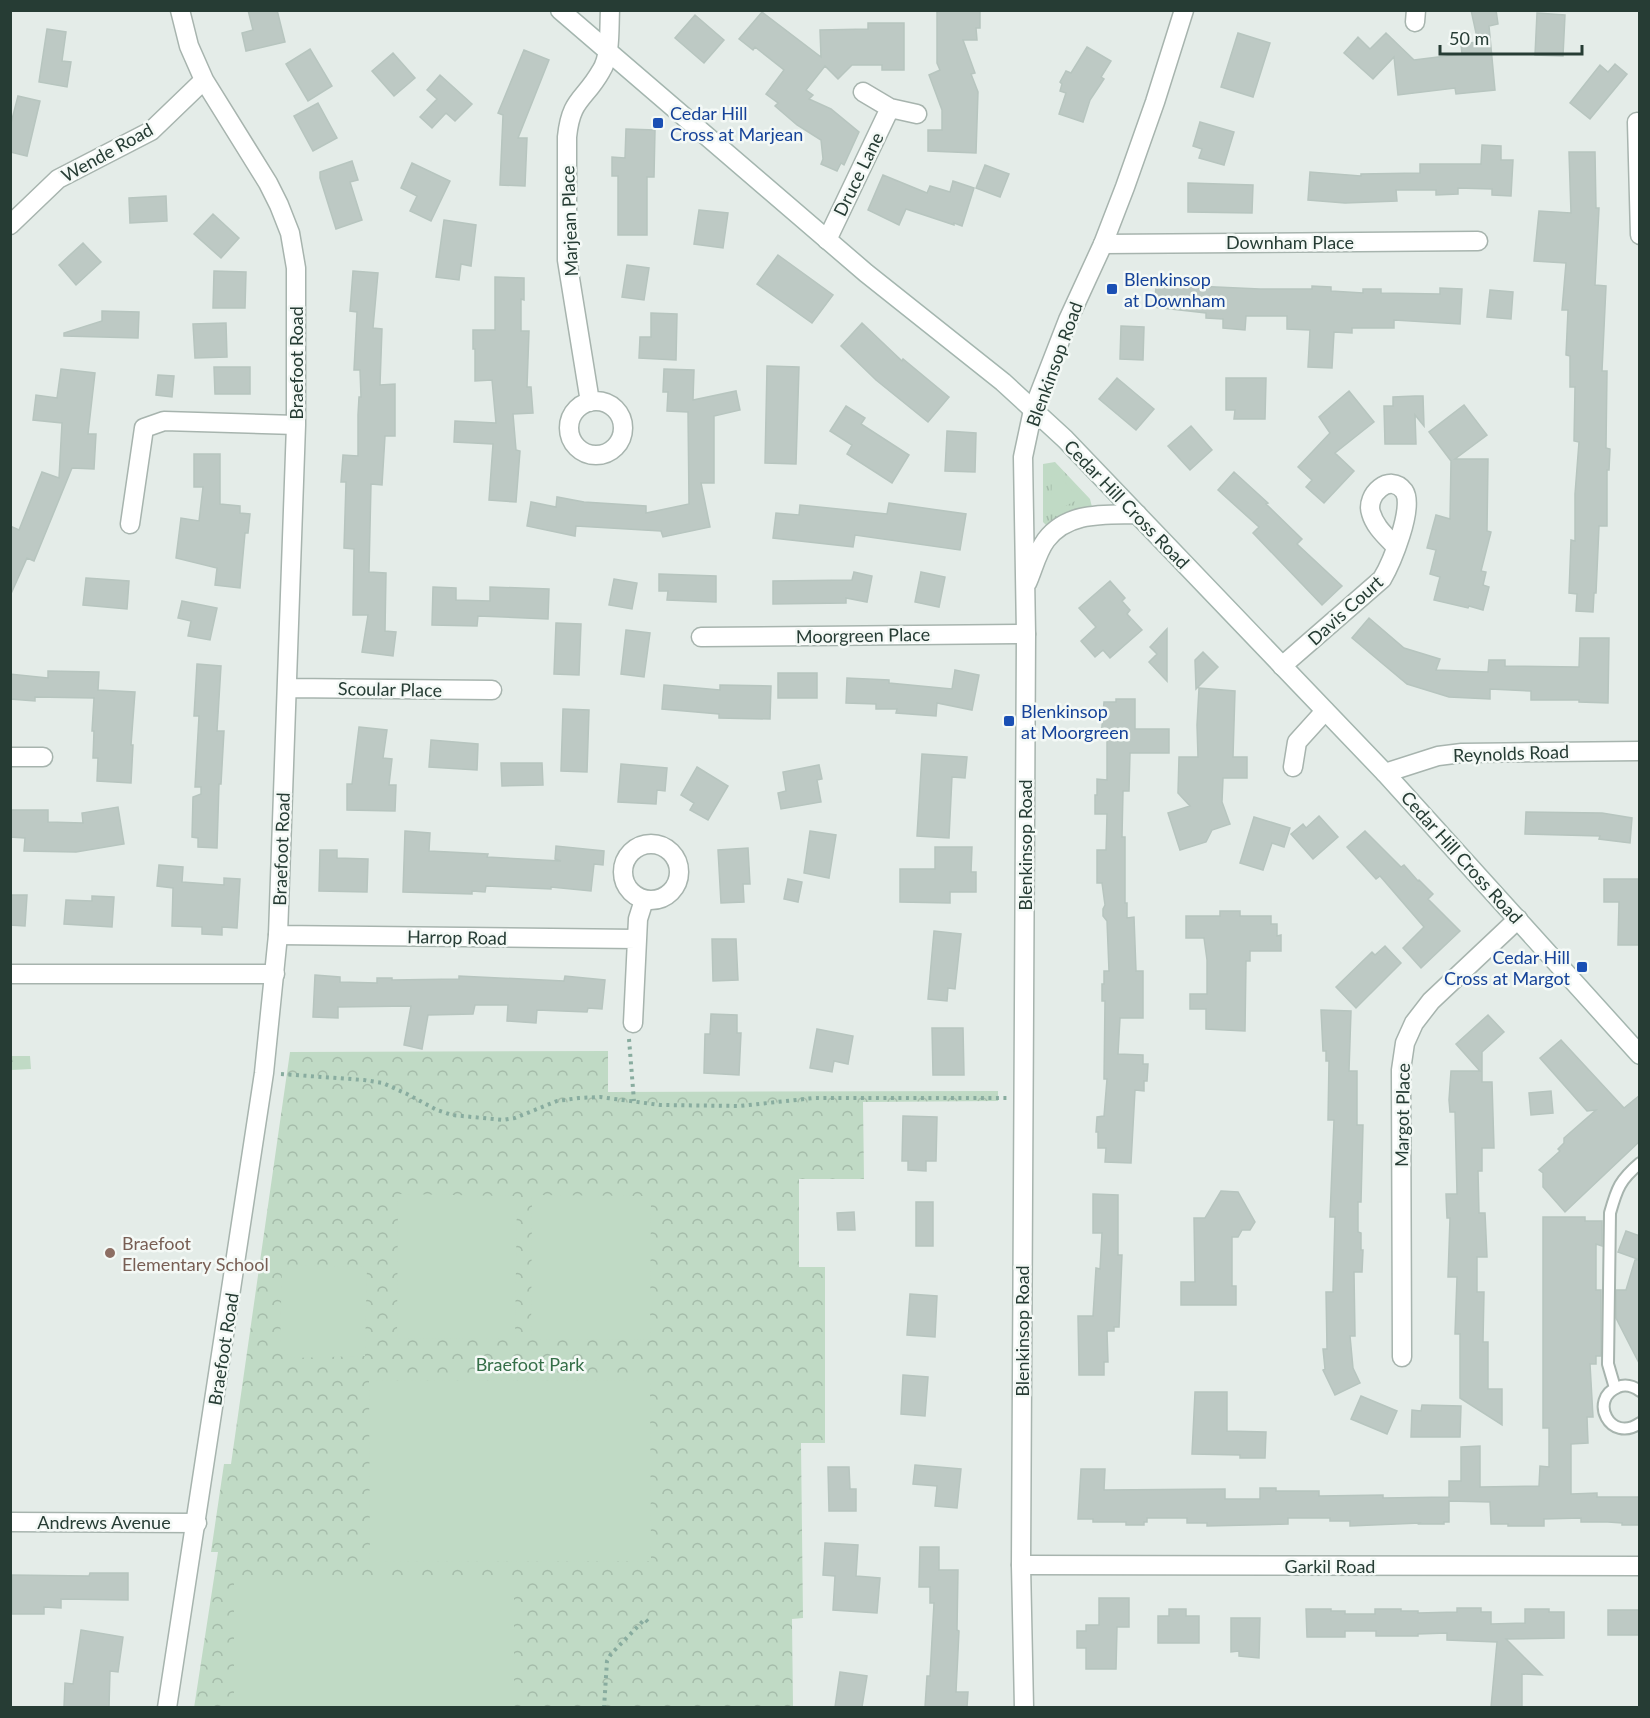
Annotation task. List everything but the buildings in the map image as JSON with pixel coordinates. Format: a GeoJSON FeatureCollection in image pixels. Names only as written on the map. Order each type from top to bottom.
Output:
{"type":"FeatureCollection","features":[{"type":"Feature","properties":{"kind":"street","name":"Braefoot Road"},"geometry":{"type":"LineString","coordinates":[[167,1707],[197,1523],[264,1073],[275,974],[288,688],[296,424],[296,268],[290,233],[268,183],[204,80],[189,46],[180,10]]}},
{"type":"Feature","properties":{"kind":"street","name":"Cedar Hill Cross Road"},"geometry":{"type":"LineString","coordinates":[[560,10],[827,240],[1003,382],[1065,439],[1385,773],[1640,1055]]}},
{"type":"Feature","properties":{"kind":"street","name":"Marjean Place"},"geometry":{"type":"LineString","coordinates":[[590,402],[567,260],[567,137],[568,119],[573,106],[603,70],[610,10]]}},
{"type":"Feature","properties":{"kind":"street","name":"Blenkinsop Road"},"geometry":{"type":"LineString","coordinates":[[1024,1707],[1021,1565],[1026,634],[1023,457],[1033,410],[1068,320],[1103,244],[1155,102],[1184,10]]}},
{"type":"Feature","properties":{"kind":"street","name":"Wende Road"},"geometry":{"type":"LineString","coordinates":[[10,225],[58,179],[151,131],[204,80]]}},
{"type":"Feature","properties":{"kind":"street"},"geometry":{"type":"LineString","coordinates":[[863,92],[890,108],[917,114]]}},
{"type":"Feature","properties":{"kind":"street","name":"Druce Lane"},"geometry":{"type":"LineString","coordinates":[[827,240],[890,108]]}},
{"type":"Feature","properties":{"kind":"street"},"geometry":{"type":"LineString","coordinates":[[1637,122],[1640,234]]}},
{"type":"Feature","properties":{"kind":"street","name":"Downham Place"},"geometry":{"type":"LineString","coordinates":[[1103,244],[1478,241]]}},
{"type":"Feature","properties":{"kind":"street"},"geometry":{"type":"LineString","coordinates":[[130,524],[144,428],[164,421],[296,424]]}},
{"type":"Feature","properties":{"kind":"street"},"geometry":{"type":"LineString","coordinates":[[1024,591],[1047,540],[1064,525],[1082,517],[1137,514]]}},
{"type":"Feature","properties":{"kind":"street","name":"Davis Court"},"geometry":{"type":"LineString","coordinates":[[1282,666],[1382,579],[1391,564],[1395,546]]}},
{"type":"Feature","properties":{"kind":"street","name":"Moorgreen Place"},"geometry":{"type":"LineString","coordinates":[[701,637],[1026,634]]}},
{"type":"Feature","properties":{"kind":"street","name":"Scoular Place"},"geometry":{"type":"LineString","coordinates":[[288,688],[492,690]]}},
{"type":"Feature","properties":{"kind":"street"},"geometry":{"type":"LineString","coordinates":[[1293,767],[1296,742],[1326,711]]}},
{"type":"Feature","properties":{"kind":"street","name":"Reynolds Road"},"geometry":{"type":"LineString","coordinates":[[1385,773],[1438,756],[1462,753],[1640,751]]}},
{"type":"Feature","properties":{"kind":"street"},"geometry":{"type":"LineString","coordinates":[[10,757],[44,757]]}},
{"type":"Feature","properties":{"kind":"street"},"geometry":{"type":"LineString","coordinates":[[633,1023],[636,939],[638,919],[644,900]]}},
{"type":"Feature","properties":{"kind":"street","name":"Margot Place"},"geometry":{"type":"LineString","coordinates":[[1402,1357],[1401,1070],[1405,1043],[1414,1023],[1431,1001],[1518,919]]}},
{"type":"Feature","properties":{"kind":"street","name":"Harrop Road"},"geometry":{"type":"LineString","coordinates":[[278,935],[636,939]]}},
{"type":"Feature","properties":{"kind":"street"},"geometry":{"type":"LineString","coordinates":[[10,975],[275,974]]}},
{"type":"Feature","properties":{"kind":"street","name":"Andrews Avenue"},"geometry":{"type":"LineString","coordinates":[[10,1522],[197,1523]]}},
{"type":"Feature","properties":{"kind":"street","name":"Garkil Road"},"geometry":{"type":"LineString","coordinates":[[1021,1565],[1640,1566]]}},
{"type":"Feature","properties":{"kind":"lane"},"geometry":{"type":"LineString","coordinates":[[1614,1388],[1608,1364],[1610,1213],[1616,1192],[1624,1176],[1640,1163]]}},
{"type":"Feature","properties":{"kind":"lane"},"geometry":{"type":"LineString","coordinates":[[1640,1391],[1629,1386],[1614,1388],[1605,1398],[1604,1411],[1606,1418],[1617,1427],[1630,1428],[1640,1423]]}},
{"type":"Feature","properties":{"kind":"path"},"geometry":{"type":"LineString","coordinates":[[633,1023],[628,1031],[634,1101]]}},
{"type":"Feature","properties":{"kind":"path"},"geometry":{"type":"LineString","coordinates":[[264,1073],[374,1081],[452,1115],[503,1120],[557,1101],[600,1097],[660,1105],[740,1106],[814,1098],[1023,1098]]}},
{"type":"Feature","properties":{"kind":"path"},"geometry":{"type":"LineString","coordinates":[[604,1707],[607,1661],[645,1619],[648,1622]]}},
{"type":"Feature","properties":{"kind":"green space"},"geometry":{"type":"Polygon","coordinates":[[[1055,462],[1090,499],[1092,507],[1069,513],[1047,526],[1043,522],[1043,464],[1055,462]]]}},
{"type":"Feature","properties":{"kind":"green space"},"geometry":{"type":"Polygon","coordinates":[[[1052,474],[1059,476],[1078,497],[1056,511],[1053,511],[1051,506],[1052,474]]]}},
{"type":"Feature","properties":{"kind":"green space","name":"Braefoot Park"},"geometry":{"type":"Polygon","coordinates":[[[608,1051],[608,1092],[998,1091],[998,1101],[863,1102],[864,1179],[799,1179],[799,1267],[825,1267],[825,1443],[801,1443],[803,1618],[792,1619],[793,1707],[194,1708],[218,1552],[211,1552],[224,1464],[231,1464],[290,1052],[608,1051]]]}},
{"type":"Feature","properties":{"kind":"green space"},"geometry":{"type":"Polygon","coordinates":[[[11,1056],[30,1056],[31,1069],[11,1070],[11,1056]]]}},
{"type":"Feature","properties":{"kind":"green space"},"geometry":{"type":"Polygon","coordinates":[[[398,1194],[517,1196],[515,1339],[397,1338],[398,1194]]]}},
{"type":"Feature","properties":{"kind":"green space"},"geometry":{"type":"Polygon","coordinates":[[[532,1195],[651,1196],[650,1340],[531,1339],[532,1195]]]}},
{"type":"Feature","properties":{"kind":"green space"},"geometry":{"type":"Polygon","coordinates":[[[282,1265],[367,1267],[365,1356],[292,1358],[280,1347],[282,1265]]]}},
{"type":"Feature","properties":{"kind":"green space"},"geometry":{"type":"Polygon","coordinates":[[[650,1380],[651,1561],[370,1562],[369,1381],[650,1380]]]}},
{"type":"Feature","properties":{"kind":"green space"},"geometry":{"type":"Polygon","coordinates":[[[234,1579],[514,1579],[514,1707],[234,1707],[234,1579]]]}},
{"type":"Feature","properties":{"kind":"place","name":"Cedar Hill Cross at Marjean"},"geometry":{"type":"Point","coordinates":[658,123]}},
{"type":"Feature","properties":{"kind":"place","name":"Blenkinsop at Downham"},"geometry":{"type":"Point","coordinates":[1112,289]}},
{"type":"Feature","properties":{"kind":"place","name":"Blenkinsop at Moorgreen"},"geometry":{"type":"Point","coordinates":[1009,721]}},
{"type":"Feature","properties":{"kind":"place","name":"Cedar Hill Cross at Margot"},"geometry":{"type":"Point","coordinates":[1582,967]}},
{"type":"Feature","properties":{"kind":"place","name":"Braefoot Elementary School"},"geometry":{"type":"Point","coordinates":[110,1253]}}]}
